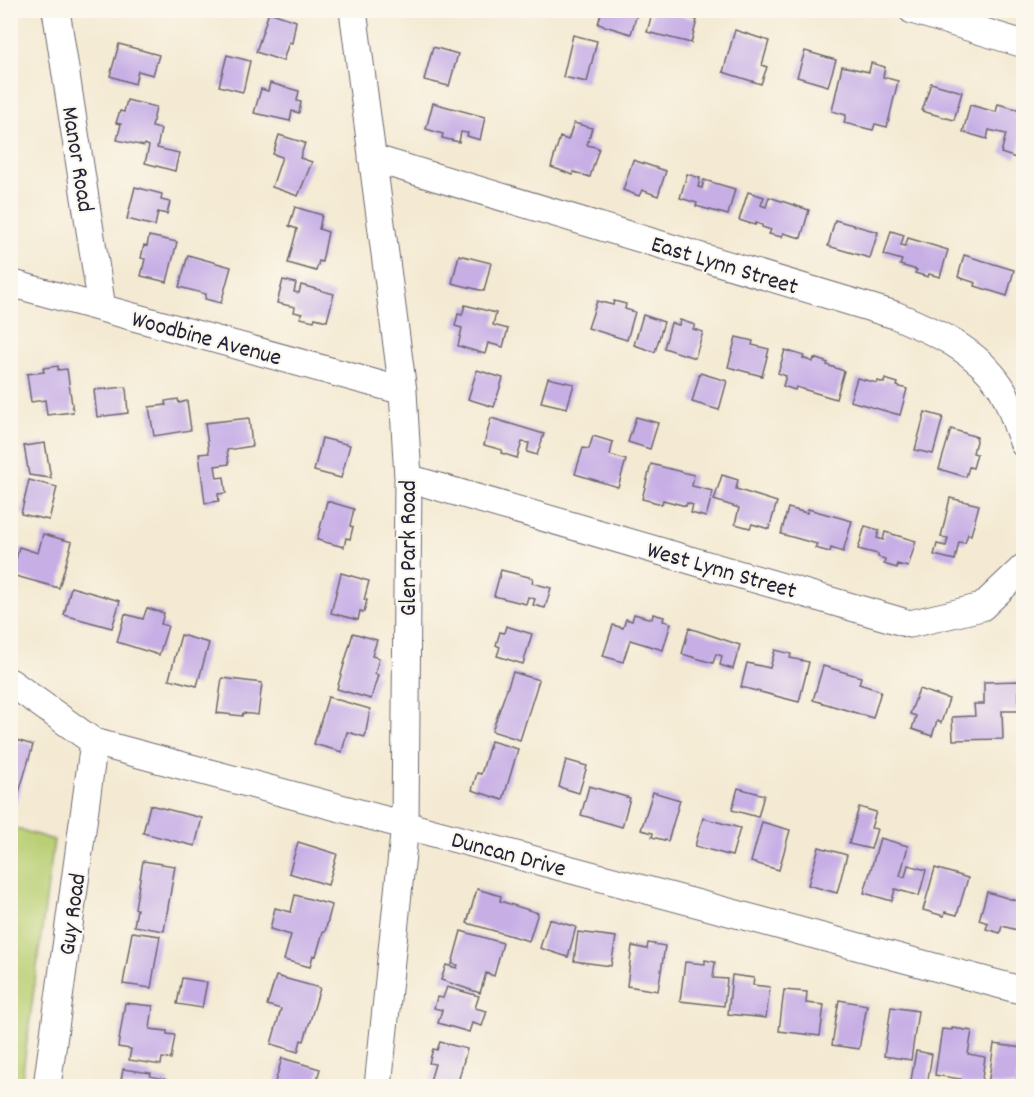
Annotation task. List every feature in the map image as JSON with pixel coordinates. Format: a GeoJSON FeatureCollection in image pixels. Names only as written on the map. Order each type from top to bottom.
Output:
{"type":"FeatureCollection","features":[{"type":"Feature","properties":{"kind":"street","name":"Manor Road"},"geometry":{"type":"LineString","coordinates":[[56,10],[102,308]]}},
{"type":"Feature","properties":{"kind":"street","name":"Glen Park Road"},"geometry":{"type":"LineString","coordinates":[[353,10],[403,391],[408,478],[405,825],[378,1086]]}},
{"type":"Feature","properties":{"kind":"street"},"geometry":{"type":"LineString","coordinates":[[912,10],[1023,44]]}},
{"type":"Feature","properties":{"kind":"street","name":"East Lynn Street"},"geometry":{"type":"LineString","coordinates":[[372,158],[894,315],[941,335],[976,358],[1001,388],[1023,444]]}},
{"type":"Feature","properties":{"kind":"street","name":"Woodbine Avenue"},"geometry":{"type":"LineString","coordinates":[[10,283],[403,391]]}},
{"type":"Feature","properties":{"kind":"street","name":"West Lynn Street"},"geometry":{"type":"LineString","coordinates":[[408,478],[910,624],[982,607],[1023,567]]}},
{"type":"Feature","properties":{"kind":"street","name":"Duncan Drive"},"geometry":{"type":"LineString","coordinates":[[10,682],[94,742],[1023,991]]}},
{"type":"Feature","properties":{"kind":"street","name":"Guy Road"},"geometry":{"type":"LineString","coordinates":[[47,1086],[94,742]]}},
{"type":"Feature","properties":{"kind":"green space"},"geometry":{"type":"Polygon","coordinates":[[[11,827],[54,840],[21,1086],[10,1086],[11,827]]]}},
{"type":"Feature","properties":{"kind":"building"},"geometry":{"type":"Polygon","coordinates":[[[415,10],[444,10],[442,19],[415,10]]]}},
{"type":"Feature","properties":{"kind":"building"},"geometry":{"type":"Polygon","coordinates":[[[602,10],[638,10],[631,34],[598,24],[602,10]]]}},
{"type":"Feature","properties":{"kind":"building"},"geometry":{"type":"Polygon","coordinates":[[[653,10],[697,20],[691,43],[647,32],[653,10]]]}},
{"type":"Feature","properties":{"kind":"building"},"geometry":{"type":"Polygon","coordinates":[[[269,12],[296,21],[292,43],[289,42],[283,61],[256,52],[269,12]]]}},
{"type":"Feature","properties":{"kind":"building"},"geometry":{"type":"Polygon","coordinates":[[[735,30],[769,41],[762,65],[767,67],[761,84],[723,72],[735,30]]]}},
{"type":"Feature","properties":{"kind":"building"},"geometry":{"type":"Polygon","coordinates":[[[573,35],[597,41],[587,82],[563,77],[573,35]]]}},
{"type":"Feature","properties":{"kind":"building"},"geometry":{"type":"Polygon","coordinates":[[[119,44],[159,55],[153,75],[138,71],[135,84],[110,76],[119,44]]]}},
{"type":"Feature","properties":{"kind":"building"},"geometry":{"type":"Polygon","coordinates":[[[433,47],[458,54],[449,86],[424,80],[433,47]]]}},
{"type":"Feature","properties":{"kind":"building"},"geometry":{"type":"Polygon","coordinates":[[[805,51],[836,60],[828,86],[797,77],[805,51]]]}},
{"type":"Feature","properties":{"kind":"building"},"geometry":{"type":"Polygon","coordinates":[[[227,55],[250,61],[243,92],[219,86],[227,55]]]}},
{"type":"Feature","properties":{"kind":"building"},"geometry":{"type":"Polygon","coordinates":[[[871,63],[885,67],[883,77],[898,81],[887,127],[875,124],[873,130],[844,123],[846,115],[832,111],[842,66],[869,72],[871,63]]]}},
{"type":"Feature","properties":{"kind":"building"},"geometry":{"type":"Polygon","coordinates":[[[270,83],[299,91],[297,101],[301,102],[299,113],[292,111],[290,121],[254,113],[261,89],[268,91],[270,83]]]}},
{"type":"Feature","properties":{"kind":"building"},"geometry":{"type":"Polygon","coordinates":[[[931,83],[962,92],[954,120],[922,111],[931,83]]]}},
{"type":"Feature","properties":{"kind":"building"},"geometry":{"type":"Polygon","coordinates":[[[127,100],[156,107],[152,127],[161,129],[157,148],[179,153],[175,171],[145,163],[149,146],[117,140],[121,124],[116,123],[120,111],[124,112],[127,100]]]}},
{"type":"Feature","properties":{"kind":"building"},"geometry":{"type":"Polygon","coordinates":[[[433,103],[485,117],[480,140],[461,132],[459,142],[442,138],[443,134],[426,129],[433,103]]]}},
{"type":"Feature","properties":{"kind":"building"},"geometry":{"type":"Polygon","coordinates":[[[998,104],[1024,111],[1024,129],[1016,158],[1001,153],[1006,134],[989,130],[987,139],[963,132],[970,105],[996,112],[998,104]]]}},
{"type":"Feature","properties":{"kind":"building"},"geometry":{"type":"Polygon","coordinates":[[[574,123],[592,128],[587,145],[599,148],[590,177],[574,172],[573,175],[551,167],[560,137],[568,140],[574,123]]]}},
{"type":"Feature","properties":{"kind":"building"},"geometry":{"type":"Polygon","coordinates":[[[279,135],[305,143],[300,158],[312,162],[298,196],[272,187],[282,157],[273,154],[279,135]]]}},
{"type":"Feature","properties":{"kind":"building"},"geometry":{"type":"Polygon","coordinates":[[[633,160],[666,171],[658,196],[642,190],[639,196],[623,190],[633,160]]]}},
{"type":"Feature","properties":{"kind":"building"},"geometry":{"type":"Polygon","coordinates":[[[687,174],[700,178],[698,187],[702,188],[704,180],[735,189],[728,215],[696,206],[697,203],[680,198],[687,174]]]}},
{"type":"Feature","properties":{"kind":"building"},"geometry":{"type":"Polygon","coordinates":[[[135,187],[162,194],[161,200],[170,202],[167,214],[158,212],[155,226],[127,219],[135,187]]]}},
{"type":"Feature","properties":{"kind":"building"},"geometry":{"type":"Polygon","coordinates":[[[748,192],[764,197],[761,205],[766,207],[769,197],[809,210],[801,238],[783,233],[782,237],[769,234],[771,230],[762,225],[739,220],[748,192]]]}},
{"type":"Feature","properties":{"kind":"building"},"geometry":{"type":"Polygon","coordinates":[[[295,207],[322,215],[319,229],[328,232],[322,262],[319,261],[316,271],[288,263],[297,229],[289,226],[295,207]]]}},
{"type":"Feature","properties":{"kind":"building"},"geometry":{"type":"Polygon","coordinates":[[[835,220],[878,232],[870,258],[828,246],[835,220]]]}},
{"type":"Feature","properties":{"kind":"building"},"geometry":{"type":"Polygon","coordinates":[[[891,231],[904,235],[901,245],[905,246],[908,238],[948,250],[940,277],[929,274],[928,277],[915,273],[917,270],[900,265],[902,260],[884,255],[891,231]]]}},
{"type":"Feature","properties":{"kind":"building"},"geometry":{"type":"Polygon","coordinates":[[[149,236],[177,242],[167,282],[141,276],[145,259],[141,258],[149,236]]]}},
{"type":"Feature","properties":{"kind":"building"},"geometry":{"type":"Polygon","coordinates":[[[188,255],[231,267],[221,303],[205,299],[206,294],[179,287],[188,255]]]}},
{"type":"Feature","properties":{"kind":"building"},"geometry":{"type":"Polygon","coordinates":[[[459,255],[491,263],[484,291],[452,283],[459,255]]]}},
{"type":"Feature","properties":{"kind":"building"},"geometry":{"type":"Polygon","coordinates":[[[964,255],[1014,270],[1007,296],[975,286],[976,283],[958,277],[964,255]]]}},
{"type":"Feature","properties":{"kind":"building"},"geometry":{"type":"Polygon","coordinates":[[[283,280],[296,283],[294,292],[299,293],[301,285],[334,294],[327,321],[300,318],[302,314],[294,312],[295,307],[277,303],[283,280]]]}},
{"type":"Feature","properties":{"kind":"building"},"geometry":{"type":"Polygon","coordinates":[[[597,301],[613,305],[614,301],[626,304],[625,309],[635,312],[627,340],[588,328],[597,301]]]}},
{"type":"Feature","properties":{"kind":"building"},"geometry":{"type":"Polygon","coordinates":[[[465,305],[496,313],[493,325],[508,329],[503,347],[488,343],[485,354],[458,346],[462,328],[455,326],[458,314],[462,315],[465,305]]]}},
{"type":"Feature","properties":{"kind":"building"},"geometry":{"type":"Polygon","coordinates":[[[643,315],[664,322],[655,352],[634,345],[643,315]]]}},
{"type":"Feature","properties":{"kind":"building"},"geometry":{"type":"Polygon","coordinates":[[[680,320],[695,325],[693,329],[703,332],[695,358],[664,348],[671,323],[679,325],[680,320]]]}},
{"type":"Feature","properties":{"kind":"building"},"geometry":{"type":"Polygon","coordinates":[[[736,337],[753,341],[752,345],[769,349],[762,376],[728,367],[736,337]]]}},
{"type":"Feature","properties":{"kind":"building"},"geometry":{"type":"Polygon","coordinates":[[[785,350],[804,356],[803,358],[813,362],[814,358],[844,371],[836,399],[796,387],[795,390],[783,386],[786,376],[778,373],[785,350]]]}},
{"type":"Feature","properties":{"kind":"building"},"geometry":{"type":"Polygon","coordinates":[[[58,366],[58,370],[67,369],[73,412],[47,415],[45,400],[31,402],[27,374],[44,372],[43,368],[58,366]]]}},
{"type":"Feature","properties":{"kind":"building"},"geometry":{"type":"Polygon","coordinates":[[[477,370],[503,378],[494,407],[468,399],[477,370]]]}},
{"type":"Feature","properties":{"kind":"building"},"geometry":{"type":"Polygon","coordinates":[[[700,373],[727,381],[719,410],[692,402],[700,373]]]}},
{"type":"Feature","properties":{"kind":"building"},"geometry":{"type":"Polygon","coordinates":[[[10,376],[15,400],[10,401],[10,376]]]}},
{"type":"Feature","properties":{"kind":"building"},"geometry":{"type":"Polygon","coordinates":[[[548,378],[574,384],[567,408],[541,402],[548,378]]]}},
{"type":"Feature","properties":{"kind":"building"},"geometry":{"type":"Polygon","coordinates":[[[857,378],[877,383],[878,381],[884,383],[885,379],[907,389],[900,415],[850,401],[857,378]]]}},
{"type":"Feature","properties":{"kind":"building"},"geometry":{"type":"Polygon","coordinates":[[[126,387],[128,413],[97,417],[94,390],[126,387]]]}},
{"type":"Feature","properties":{"kind":"building"},"geometry":{"type":"Polygon","coordinates":[[[178,399],[179,403],[187,401],[191,430],[154,436],[149,407],[166,405],[165,401],[178,399]]]}},
{"type":"Feature","properties":{"kind":"building"},"geometry":{"type":"Polygon","coordinates":[[[925,412],[943,417],[933,454],[915,450],[925,412]]]}},
{"type":"Feature","properties":{"kind":"building"},"geometry":{"type":"Polygon","coordinates":[[[636,417],[658,423],[650,449],[628,442],[636,417]]]}},
{"type":"Feature","properties":{"kind":"building"},"geometry":{"type":"Polygon","coordinates":[[[249,418],[252,446],[227,450],[229,464],[215,466],[217,478],[224,477],[226,493],[218,494],[219,501],[205,503],[199,454],[209,453],[205,423],[249,418]]]}},
{"type":"Feature","properties":{"kind":"building"},"geometry":{"type":"Polygon","coordinates":[[[491,418],[544,434],[537,455],[527,452],[529,443],[522,442],[517,458],[501,453],[502,450],[484,445],[491,418]]]}},
{"type":"Feature","properties":{"kind":"building"},"geometry":{"type":"Polygon","coordinates":[[[951,429],[977,437],[973,453],[977,454],[973,468],[969,467],[966,477],[939,469],[951,429]]]}},
{"type":"Feature","properties":{"kind":"building"},"geometry":{"type":"Polygon","coordinates":[[[593,436],[613,442],[610,455],[626,460],[618,487],[575,474],[583,448],[589,449],[593,436]]]}},
{"type":"Feature","properties":{"kind":"building"},"geometry":{"type":"Polygon","coordinates":[[[322,438],[350,445],[341,478],[314,471],[322,438]]]}},
{"type":"Feature","properties":{"kind":"building"},"geometry":{"type":"Polygon","coordinates":[[[45,443],[51,478],[29,475],[24,446],[45,443]]]}},
{"type":"Feature","properties":{"kind":"building"},"geometry":{"type":"Polygon","coordinates":[[[651,464],[694,475],[692,486],[713,491],[706,517],[691,513],[693,505],[687,503],[686,506],[663,500],[662,504],[642,499],[651,464]]]}},
{"type":"Feature","properties":{"kind":"building"},"geometry":{"type":"Polygon","coordinates":[[[722,475],[738,480],[736,489],[777,502],[769,529],[752,524],[750,528],[735,524],[739,508],[714,500],[722,475]]]}},
{"type":"Feature","properties":{"kind":"building"},"geometry":{"type":"Polygon","coordinates":[[[29,480],[57,487],[49,520],[21,514],[29,480]]]}},
{"type":"Feature","properties":{"kind":"building"},"geometry":{"type":"Polygon","coordinates":[[[950,498],[979,505],[971,535],[968,534],[965,543],[959,542],[955,560],[934,555],[937,544],[946,546],[948,538],[941,537],[950,498]]]}},
{"type":"Feature","properties":{"kind":"building"},"geometry":{"type":"Polygon","coordinates":[[[327,501],[354,509],[350,539],[346,538],[344,547],[317,540],[327,501]]]}},
{"type":"Feature","properties":{"kind":"building"},"geometry":{"type":"Polygon","coordinates":[[[788,508],[807,513],[808,509],[852,521],[843,552],[831,548],[830,552],[815,548],[817,544],[781,534],[788,508]]]}},
{"type":"Feature","properties":{"kind":"building"},"geometry":{"type":"Polygon","coordinates":[[[865,526],[879,530],[877,538],[883,540],[885,532],[916,541],[908,567],[897,564],[897,568],[884,564],[885,559],[878,557],[878,554],[858,549],[865,526]]]}},
{"type":"Feature","properties":{"kind":"building"},"geometry":{"type":"Polygon","coordinates":[[[43,534],[72,542],[59,588],[12,575],[19,547],[38,553],[43,534]]]}},
{"type":"Feature","properties":{"kind":"building"},"geometry":{"type":"Polygon","coordinates":[[[501,570],[533,578],[532,583],[551,588],[545,608],[533,605],[535,599],[528,597],[526,604],[494,596],[501,570]]]}},
{"type":"Feature","properties":{"kind":"building"},"geometry":{"type":"Polygon","coordinates":[[[341,573],[369,581],[364,600],[367,600],[364,612],[360,611],[358,620],[331,613],[341,573]]]}},
{"type":"Feature","properties":{"kind":"building"},"geometry":{"type":"Polygon","coordinates":[[[71,587],[120,601],[112,628],[64,615],[71,587]]]}},
{"type":"Feature","properties":{"kind":"building"},"geometry":{"type":"Polygon","coordinates":[[[147,608],[164,613],[161,624],[168,626],[159,655],[117,642],[125,614],[143,619],[147,608]]]}},
{"type":"Feature","properties":{"kind":"building"},"geometry":{"type":"Polygon","coordinates":[[[634,614],[652,619],[653,614],[664,617],[663,621],[671,623],[663,650],[630,640],[623,662],[603,656],[613,625],[623,628],[626,619],[632,621],[634,614]]]}},
{"type":"Feature","properties":{"kind":"building"},"geometry":{"type":"Polygon","coordinates":[[[506,626],[532,634],[523,664],[497,656],[500,647],[496,645],[500,632],[504,633],[506,626]]]}},
{"type":"Feature","properties":{"kind":"building"},"geometry":{"type":"Polygon","coordinates":[[[689,628],[740,645],[733,669],[720,665],[722,656],[716,654],[713,663],[682,654],[689,628]]]}},
{"type":"Feature","properties":{"kind":"building"},"geometry":{"type":"Polygon","coordinates":[[[353,633],[377,640],[372,656],[379,658],[375,674],[378,675],[371,699],[337,689],[353,633]]]}},
{"type":"Feature","properties":{"kind":"building"},"geometry":{"type":"Polygon","coordinates":[[[181,635],[209,643],[197,686],[169,679],[181,635]]]}},
{"type":"Feature","properties":{"kind":"building"},"geometry":{"type":"Polygon","coordinates":[[[775,650],[791,654],[790,658],[809,662],[799,702],[741,687],[747,663],[770,668],[775,650]]]}},
{"type":"Feature","properties":{"kind":"building"},"geometry":{"type":"Polygon","coordinates":[[[823,666],[861,677],[859,684],[881,691],[873,718],[813,700],[823,666]]]}},
{"type":"Feature","properties":{"kind":"building"},"geometry":{"type":"Polygon","coordinates":[[[513,672],[539,680],[520,740],[492,731],[513,672]]]}},
{"type":"Feature","properties":{"kind":"building"},"geometry":{"type":"Polygon","coordinates":[[[222,678],[262,683],[258,715],[217,713],[222,678]]]}},
{"type":"Feature","properties":{"kind":"building"},"geometry":{"type":"Polygon","coordinates":[[[1019,681],[1019,711],[1002,711],[1003,739],[953,740],[952,717],[975,716],[974,704],[984,704],[984,682],[1019,681]]]}},
{"type":"Feature","properties":{"kind":"building"},"geometry":{"type":"Polygon","coordinates":[[[919,689],[949,699],[941,723],[937,721],[932,736],[912,729],[916,716],[910,714],[919,689]]]}},
{"type":"Feature","properties":{"kind":"building"},"geometry":{"type":"Polygon","coordinates":[[[328,697],[370,709],[365,737],[347,732],[342,752],[314,744],[328,697]]]}},
{"type":"Feature","properties":{"kind":"building"},"geometry":{"type":"Polygon","coordinates":[[[10,738],[33,745],[16,803],[10,802],[10,738]]]}},
{"type":"Feature","properties":{"kind":"building"},"geometry":{"type":"Polygon","coordinates":[[[491,741],[518,749],[503,800],[472,790],[477,773],[481,774],[491,741]]]}},
{"type":"Feature","properties":{"kind":"building"},"geometry":{"type":"Polygon","coordinates":[[[566,760],[587,766],[579,793],[559,787],[566,760]]]}},
{"type":"Feature","properties":{"kind":"building"},"geometry":{"type":"Polygon","coordinates":[[[589,786],[630,798],[622,827],[581,815],[589,786]]]}},
{"type":"Feature","properties":{"kind":"building"},"geometry":{"type":"Polygon","coordinates":[[[738,788],[764,795],[758,817],[732,810],[738,788]]]}},
{"type":"Feature","properties":{"kind":"building"},"geometry":{"type":"Polygon","coordinates":[[[653,792],[680,800],[668,841],[652,837],[653,833],[641,830],[653,792]]]}},
{"type":"Feature","properties":{"kind":"building"},"geometry":{"type":"Polygon","coordinates":[[[150,805],[202,818],[195,846],[143,833],[150,805]]]}},
{"type":"Feature","properties":{"kind":"building"},"geometry":{"type":"Polygon","coordinates":[[[859,807],[876,812],[871,828],[877,829],[871,849],[849,844],[859,807]]]}},
{"type":"Feature","properties":{"kind":"building"},"geometry":{"type":"Polygon","coordinates":[[[703,818],[740,828],[732,856],[695,846],[703,818]]]}},
{"type":"Feature","properties":{"kind":"building"},"geometry":{"type":"Polygon","coordinates":[[[762,822],[790,830],[779,870],[751,862],[762,822]]]}},
{"type":"Feature","properties":{"kind":"building"},"geometry":{"type":"Polygon","coordinates":[[[880,838],[908,846],[900,876],[905,877],[908,865],[926,870],[919,896],[895,889],[892,901],[864,893],[880,838]]]}},
{"type":"Feature","properties":{"kind":"building"},"geometry":{"type":"Polygon","coordinates":[[[298,842],[337,854],[328,885],[289,873],[298,842]]]}},
{"type":"Feature","properties":{"kind":"building"},"geometry":{"type":"Polygon","coordinates":[[[819,847],[847,855],[837,893],[808,885],[819,847]]]}},
{"type":"Feature","properties":{"kind":"building"},"geometry":{"type":"Polygon","coordinates":[[[143,861],[175,866],[164,931],[134,926],[143,861]]]}},
{"type":"Feature","properties":{"kind":"building"},"geometry":{"type":"Polygon","coordinates":[[[935,868],[968,878],[957,915],[945,912],[944,916],[923,910],[935,868]]]}},
{"type":"Feature","properties":{"kind":"building"},"geometry":{"type":"Polygon","coordinates":[[[477,889],[501,896],[500,901],[538,913],[529,941],[467,923],[477,889]]]}},
{"type":"Feature","properties":{"kind":"building"},"geometry":{"type":"Polygon","coordinates":[[[987,892],[1024,903],[1017,930],[1002,926],[1000,933],[986,929],[988,923],[979,920],[987,892]]]}},
{"type":"Feature","properties":{"kind":"building"},"geometry":{"type":"Polygon","coordinates":[[[295,895],[332,905],[325,932],[323,932],[316,956],[313,955],[310,967],[284,960],[291,935],[270,929],[275,908],[291,912],[295,895]]]}},
{"type":"Feature","properties":{"kind":"building"},"geometry":{"type":"Polygon","coordinates":[[[549,919],[576,927],[568,957],[540,948],[549,919]]]}},
{"type":"Feature","properties":{"kind":"building"},"geometry":{"type":"Polygon","coordinates":[[[461,931],[503,943],[494,976],[486,973],[480,993],[441,980],[446,965],[457,968],[458,965],[452,964],[461,931]]]}},
{"type":"Feature","properties":{"kind":"building"},"geometry":{"type":"Polygon","coordinates":[[[132,932],[160,936],[151,988],[123,984],[132,932]]]}},
{"type":"Feature","properties":{"kind":"building"},"geometry":{"type":"Polygon","coordinates":[[[578,932],[616,937],[611,966],[574,961],[578,932]]]}},
{"type":"Feature","properties":{"kind":"building"},"geometry":{"type":"Polygon","coordinates":[[[648,943],[665,946],[658,991],[627,986],[632,946],[647,949],[648,943]]]}},
{"type":"Feature","properties":{"kind":"building"},"geometry":{"type":"Polygon","coordinates":[[[705,960],[715,962],[713,978],[727,979],[724,1006],[680,1001],[685,962],[705,964],[705,960]]]}},
{"type":"Feature","properties":{"kind":"building"},"geometry":{"type":"Polygon","coordinates":[[[732,975],[754,978],[753,985],[770,987],[766,1018],[728,1014],[732,975]]]}},
{"type":"Feature","properties":{"kind":"building"},"geometry":{"type":"Polygon","coordinates":[[[276,976],[320,988],[304,1041],[301,1040],[298,1052],[271,1044],[281,1009],[267,1005],[276,976]]]}},
{"type":"Feature","properties":{"kind":"building"},"geometry":{"type":"Polygon","coordinates":[[[182,978],[207,982],[202,1008],[177,1004],[182,978]]]}},
{"type":"Feature","properties":{"kind":"building"},"geometry":{"type":"Polygon","coordinates":[[[447,987],[479,996],[475,1008],[487,1011],[482,1026],[472,1023],[469,1032],[438,1023],[442,1010],[434,1008],[437,997],[443,998],[447,987]]]}},
{"type":"Feature","properties":{"kind":"building"},"geometry":{"type":"Polygon","coordinates":[[[784,990],[807,992],[806,1003],[824,1005],[820,1036],[779,1031],[784,990]]]}},
{"type":"Feature","properties":{"kind":"building"},"geometry":{"type":"Polygon","coordinates":[[[839,1000],[867,1005],[859,1049],[832,1045],[839,1000]]]}},
{"type":"Feature","properties":{"kind":"building"},"geometry":{"type":"Polygon","coordinates":[[[125,1003],[153,1006],[150,1029],[167,1031],[167,1034],[175,1035],[171,1059],[162,1058],[161,1065],[129,1060],[131,1049],[118,1047],[125,1003]]]}},
{"type":"Feature","properties":{"kind":"building"},"geometry":{"type":"Polygon","coordinates":[[[891,1007],[918,1011],[911,1060],[884,1056],[891,1007]]]}},
{"type":"Feature","properties":{"kind":"building"},"geometry":{"type":"Polygon","coordinates":[[[952,1028],[972,1031],[968,1054],[985,1057],[981,1086],[960,1083],[961,1079],[935,1075],[942,1029],[952,1030],[952,1028]]]}},
{"type":"Feature","properties":{"kind":"building"},"geometry":{"type":"Polygon","coordinates":[[[440,1042],[467,1049],[457,1086],[430,1081],[435,1064],[429,1063],[433,1049],[437,1050],[440,1042]]]}},
{"type":"Feature","properties":{"kind":"building"},"geometry":{"type":"Polygon","coordinates":[[[994,1044],[1022,1048],[1016,1086],[988,1085],[994,1044]]]}},
{"type":"Feature","properties":{"kind":"building"},"geometry":{"type":"Polygon","coordinates":[[[916,1051],[932,1054],[927,1086],[910,1086],[916,1051]]]}},
{"type":"Feature","properties":{"kind":"building"},"geometry":{"type":"Polygon","coordinates":[[[282,1058],[320,1069],[315,1086],[274,1086],[282,1058]]]}},
{"type":"Feature","properties":{"kind":"building"},"geometry":{"type":"Polygon","coordinates":[[[123,1069],[151,1073],[150,1076],[169,1080],[168,1086],[120,1086],[123,1069]]]}}]}
